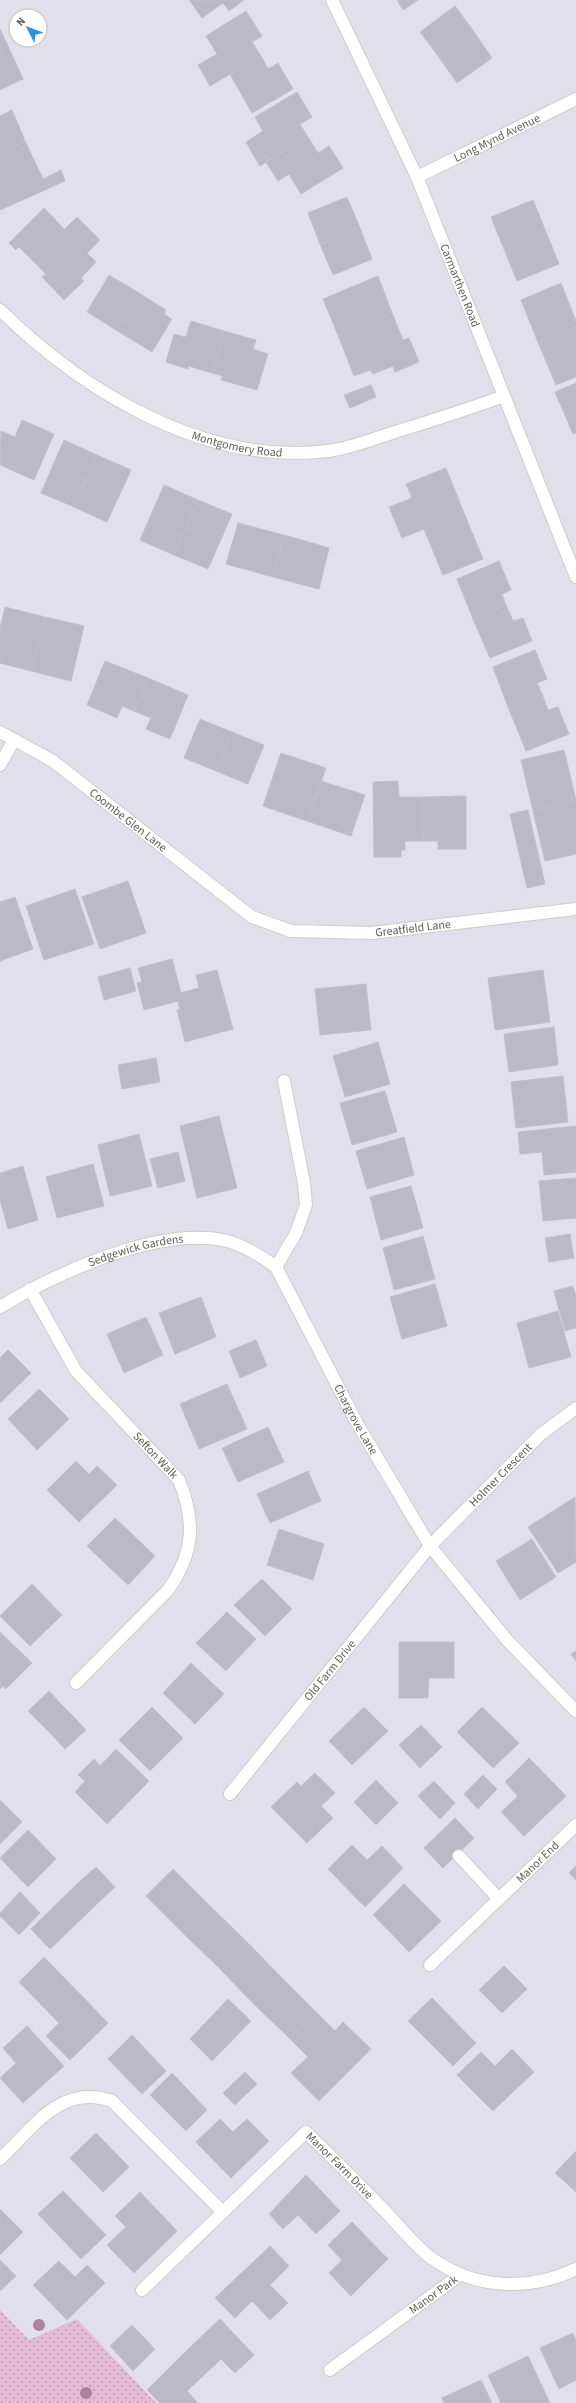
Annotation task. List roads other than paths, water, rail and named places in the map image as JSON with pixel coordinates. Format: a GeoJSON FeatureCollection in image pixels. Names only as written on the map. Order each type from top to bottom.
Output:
{"type":"FeatureCollection","features":[{"type":"Feature","properties":{"kind":"street","name":"Carmarthen Road"},"geometry":{"type":"LineString","coordinates":[[332,0],[417,177],[576,577]]}},
{"type":"Feature","properties":{"kind":"street","name":"Long Mynd Avenue"},"geometry":{"type":"LineString","coordinates":[[417,177],[576,98]]}},
{"type":"Feature","properties":{"kind":"street","name":"Montgomery Road"},"geometry":{"type":"LineString","coordinates":[[0,310],[49,354],[86,380],[126,404],[197,437],[228,447],[260,452],[295,454],[330,451],[364,444],[397,431],[442,419],[504,396]]}},
{"type":"Feature","properties":{"kind":"street","name":"Coombe Glen Lane"},"geometry":{"type":"LineString","coordinates":[[0,732],[53,761],[252,916]]}},
{"type":"Feature","properties":{"kind":"street"},"geometry":{"type":"LineString","coordinates":[[0,765],[14,740]]}},
{"type":"Feature","properties":{"kind":"street","name":"Greatfield Lane"},"geometry":{"type":"LineString","coordinates":[[252,916],[291,931],[372,933],[576,909]]}},
{"type":"Feature","properties":{"kind":"street"},"geometry":{"type":"LineString","coordinates":[[276,1267],[296,1233],[306,1205],[304,1183],[284,1081]]}},
{"type":"Feature","properties":{"kind":"street","name":"Sedgewick Gardens"},"geometry":{"type":"LineString","coordinates":[[0,1307],[30,1289],[75,1268],[121,1252],[189,1238],[228,1241],[247,1248],[276,1267]]}},
{"type":"Feature","properties":{"kind":"street","name":"Chargrove Lane"},"geometry":{"type":"LineString","coordinates":[[276,1267],[358,1425],[430,1546],[507,1640],[576,1711]]}},
{"type":"Feature","properties":{"kind":"street","name":"Sefton Walk"},"geometry":{"type":"LineString","coordinates":[[30,1289],[76,1371],[180,1480],[187,1499],[191,1519],[190,1540],[186,1558],[179,1574],[168,1590],[76,1683]]}},
{"type":"Feature","properties":{"kind":"street","name":"Holmer Crescent"},"geometry":{"type":"LineString","coordinates":[[430,1546],[540,1435],[576,1408]]}},
{"type":"Feature","properties":{"kind":"street","name":"Old Farm Drive"},"geometry":{"type":"LineString","coordinates":[[230,1794],[430,1546]]}},
{"type":"Feature","properties":{"kind":"street","name":"Manor End"},"geometry":{"type":"LineString","coordinates":[[430,1965],[576,1826]]}},
{"type":"Feature","properties":{"kind":"street"},"geometry":{"type":"LineString","coordinates":[[459,1856],[499,1899]]}},
{"type":"Feature","properties":{"kind":"street"},"geometry":{"type":"LineString","coordinates":[[0,2159],[59,2104],[84,2095],[99,2096],[112,2101],[223,2212]]}},
{"type":"Feature","properties":{"kind":"street","name":"Manor Farm Drive"},"geometry":{"type":"LineString","coordinates":[[142,2290],[306,2132],[429,2256],[460,2275]]}},
{"type":"Feature","properties":{"kind":"street","name":"Manor Park"},"geometry":{"type":"LineString","coordinates":[[330,2370],[460,2275],[486,2283],[514,2285],[542,2282],[576,2269]]}}]}
